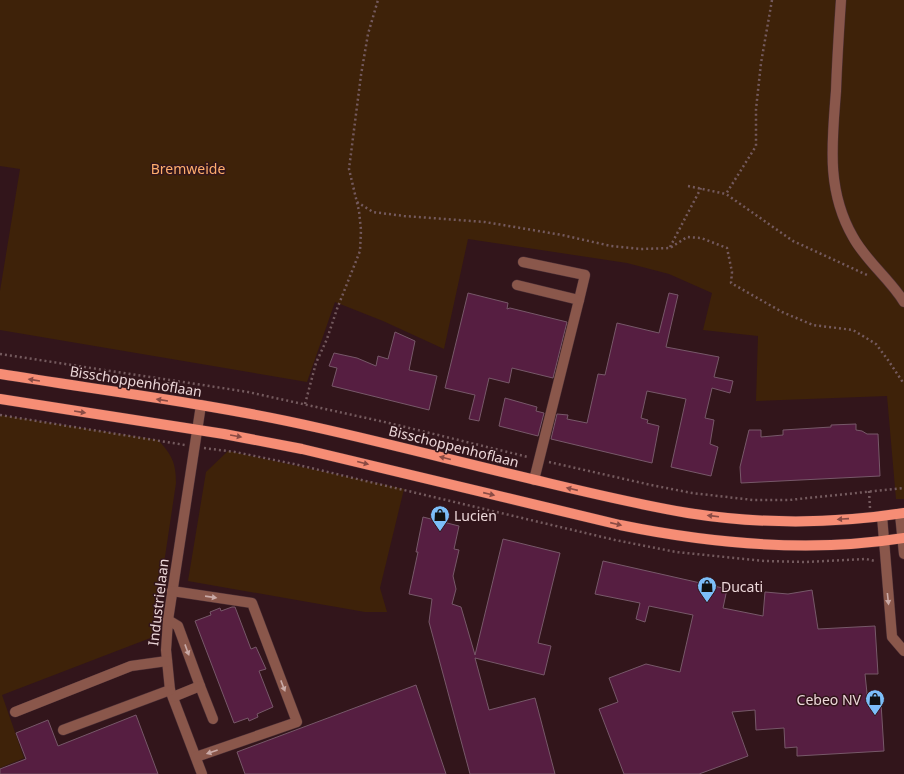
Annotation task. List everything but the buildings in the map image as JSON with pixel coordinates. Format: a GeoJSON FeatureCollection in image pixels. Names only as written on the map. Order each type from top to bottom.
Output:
{"type":"FeatureCollection","features":[{"type":"Feature","properties":{"kind":"main road","name":"Bisschoppenhoflaan"},"geometry":{"type":"LineString","coordinates":[[0,374],[255,414],[659,508],[718,517],[757,520],[840,520],[902,513]]}},
{"type":"Feature","properties":{"kind":"main road"},"geometry":{"type":"LineString","coordinates":[[0,399],[302,448],[599,520],[669,534],[719,541],[768,545],[824,545],[883,541],[903,538]]}},
{"type":"Feature","properties":{"kind":"street"},"geometry":{"type":"LineString","coordinates":[[841,0],[832,161],[835,188],[843,217],[853,238],[891,283],[904,302]]}},
{"type":"Feature","properties":{"kind":"street"},"geometry":{"type":"LineString","coordinates":[[523,262],[584,275],[534,480]]}},
{"type":"Feature","properties":{"kind":"street"},"geometry":{"type":"LineString","coordinates":[[516,285],[579,300]]}},
{"type":"Feature","properties":{"kind":"street","name":"Industrielaan"},"geometry":{"type":"LineString","coordinates":[[201,406],[168,620],[167,661],[171,693],[202,774]]}},
{"type":"Feature","properties":{"kind":"street"},"geometry":{"type":"LineString","coordinates":[[902,513],[904,554]]}},
{"type":"Feature","properties":{"kind":"street"},"geometry":{"type":"LineString","coordinates":[[882,516],[892,637],[904,651]]}},
{"type":"Feature","properties":{"kind":"street"},"geometry":{"type":"LineString","coordinates":[[172,591],[252,603],[297,722],[196,757]]}},
{"type":"Feature","properties":{"kind":"street"},"geometry":{"type":"LineString","coordinates":[[168,620],[178,626],[213,719]]}},
{"type":"Feature","properties":{"kind":"street"},"geometry":{"type":"LineString","coordinates":[[15,712],[131,666],[167,661]]}},
{"type":"Feature","properties":{"kind":"street"},"geometry":{"type":"LineString","coordinates":[[63,730],[171,693],[200,686]]}},
{"type":"Feature","properties":{"kind":"path"},"geometry":{"type":"LineString","coordinates":[[305,404],[316,363],[327,339],[360,252],[361,230],[357,202],[348,169],[368,34],[378,0]]}},
{"type":"Feature","properties":{"kind":"path"},"geometry":{"type":"LineString","coordinates":[[726,194],[756,146],[756,109],[761,63],[772,0]]}},
{"type":"Feature","properties":{"kind":"path"},"geometry":{"type":"LineString","coordinates":[[688,186],[726,194],[793,241],[871,278]]}},
{"type":"Feature","properties":{"kind":"path"},"geometry":{"type":"LineString","coordinates":[[670,248],[701,188]]}},
{"type":"Feature","properties":{"kind":"path"},"geometry":{"type":"LineString","coordinates":[[357,202],[373,212],[404,216],[485,222],[562,235],[612,246],[641,249],[670,248],[687,237],[701,238],[727,248],[732,272],[731,283],[782,312],[814,325],[853,330],[876,344],[904,384]]}},
{"type":"Feature","properties":{"kind":"path"},"geometry":{"type":"LineString","coordinates":[[0,354],[248,392],[305,404],[651,486],[692,493],[753,500],[789,500],[904,488]]}},
{"type":"Feature","properties":{"kind":"path"},"geometry":{"type":"LineString","coordinates":[[0,415],[228,451]]}},
{"type":"Feature","properties":{"kind":"green space","name":"Bremweide"},"geometry":{"type":"Polygon","coordinates":[[[0,0],[904,0],[904,499],[896,499],[887,396],[756,401],[758,336],[703,330],[712,293],[669,274],[627,263],[468,239],[444,349],[383,321],[335,302],[307,382],[0,330],[0,291],[20,169],[0,166],[0,0]]]}},
{"type":"Feature","properties":{"kind":"green space"},"geometry":{"type":"Polygon","coordinates":[[[0,415],[158,440],[170,455],[174,465],[176,483],[153,637],[2,695],[24,758],[0,768],[0,415]]]}},
{"type":"Feature","properties":{"kind":"green space"},"geometry":{"type":"Polygon","coordinates":[[[228,451],[404,489],[380,588],[387,612],[365,612],[188,581],[206,472],[228,451]]]}},
{"type":"Feature","properties":{"kind":"place","name":"Lucien"},"geometry":{"type":"Point","coordinates":[440,532]}},
{"type":"Feature","properties":{"kind":"place","name":"Ducati"},"geometry":{"type":"Point","coordinates":[707,603]}},
{"type":"Feature","properties":{"kind":"place","name":"Cebeo NV"},"geometry":{"type":"Point","coordinates":[875,716]}}]}
